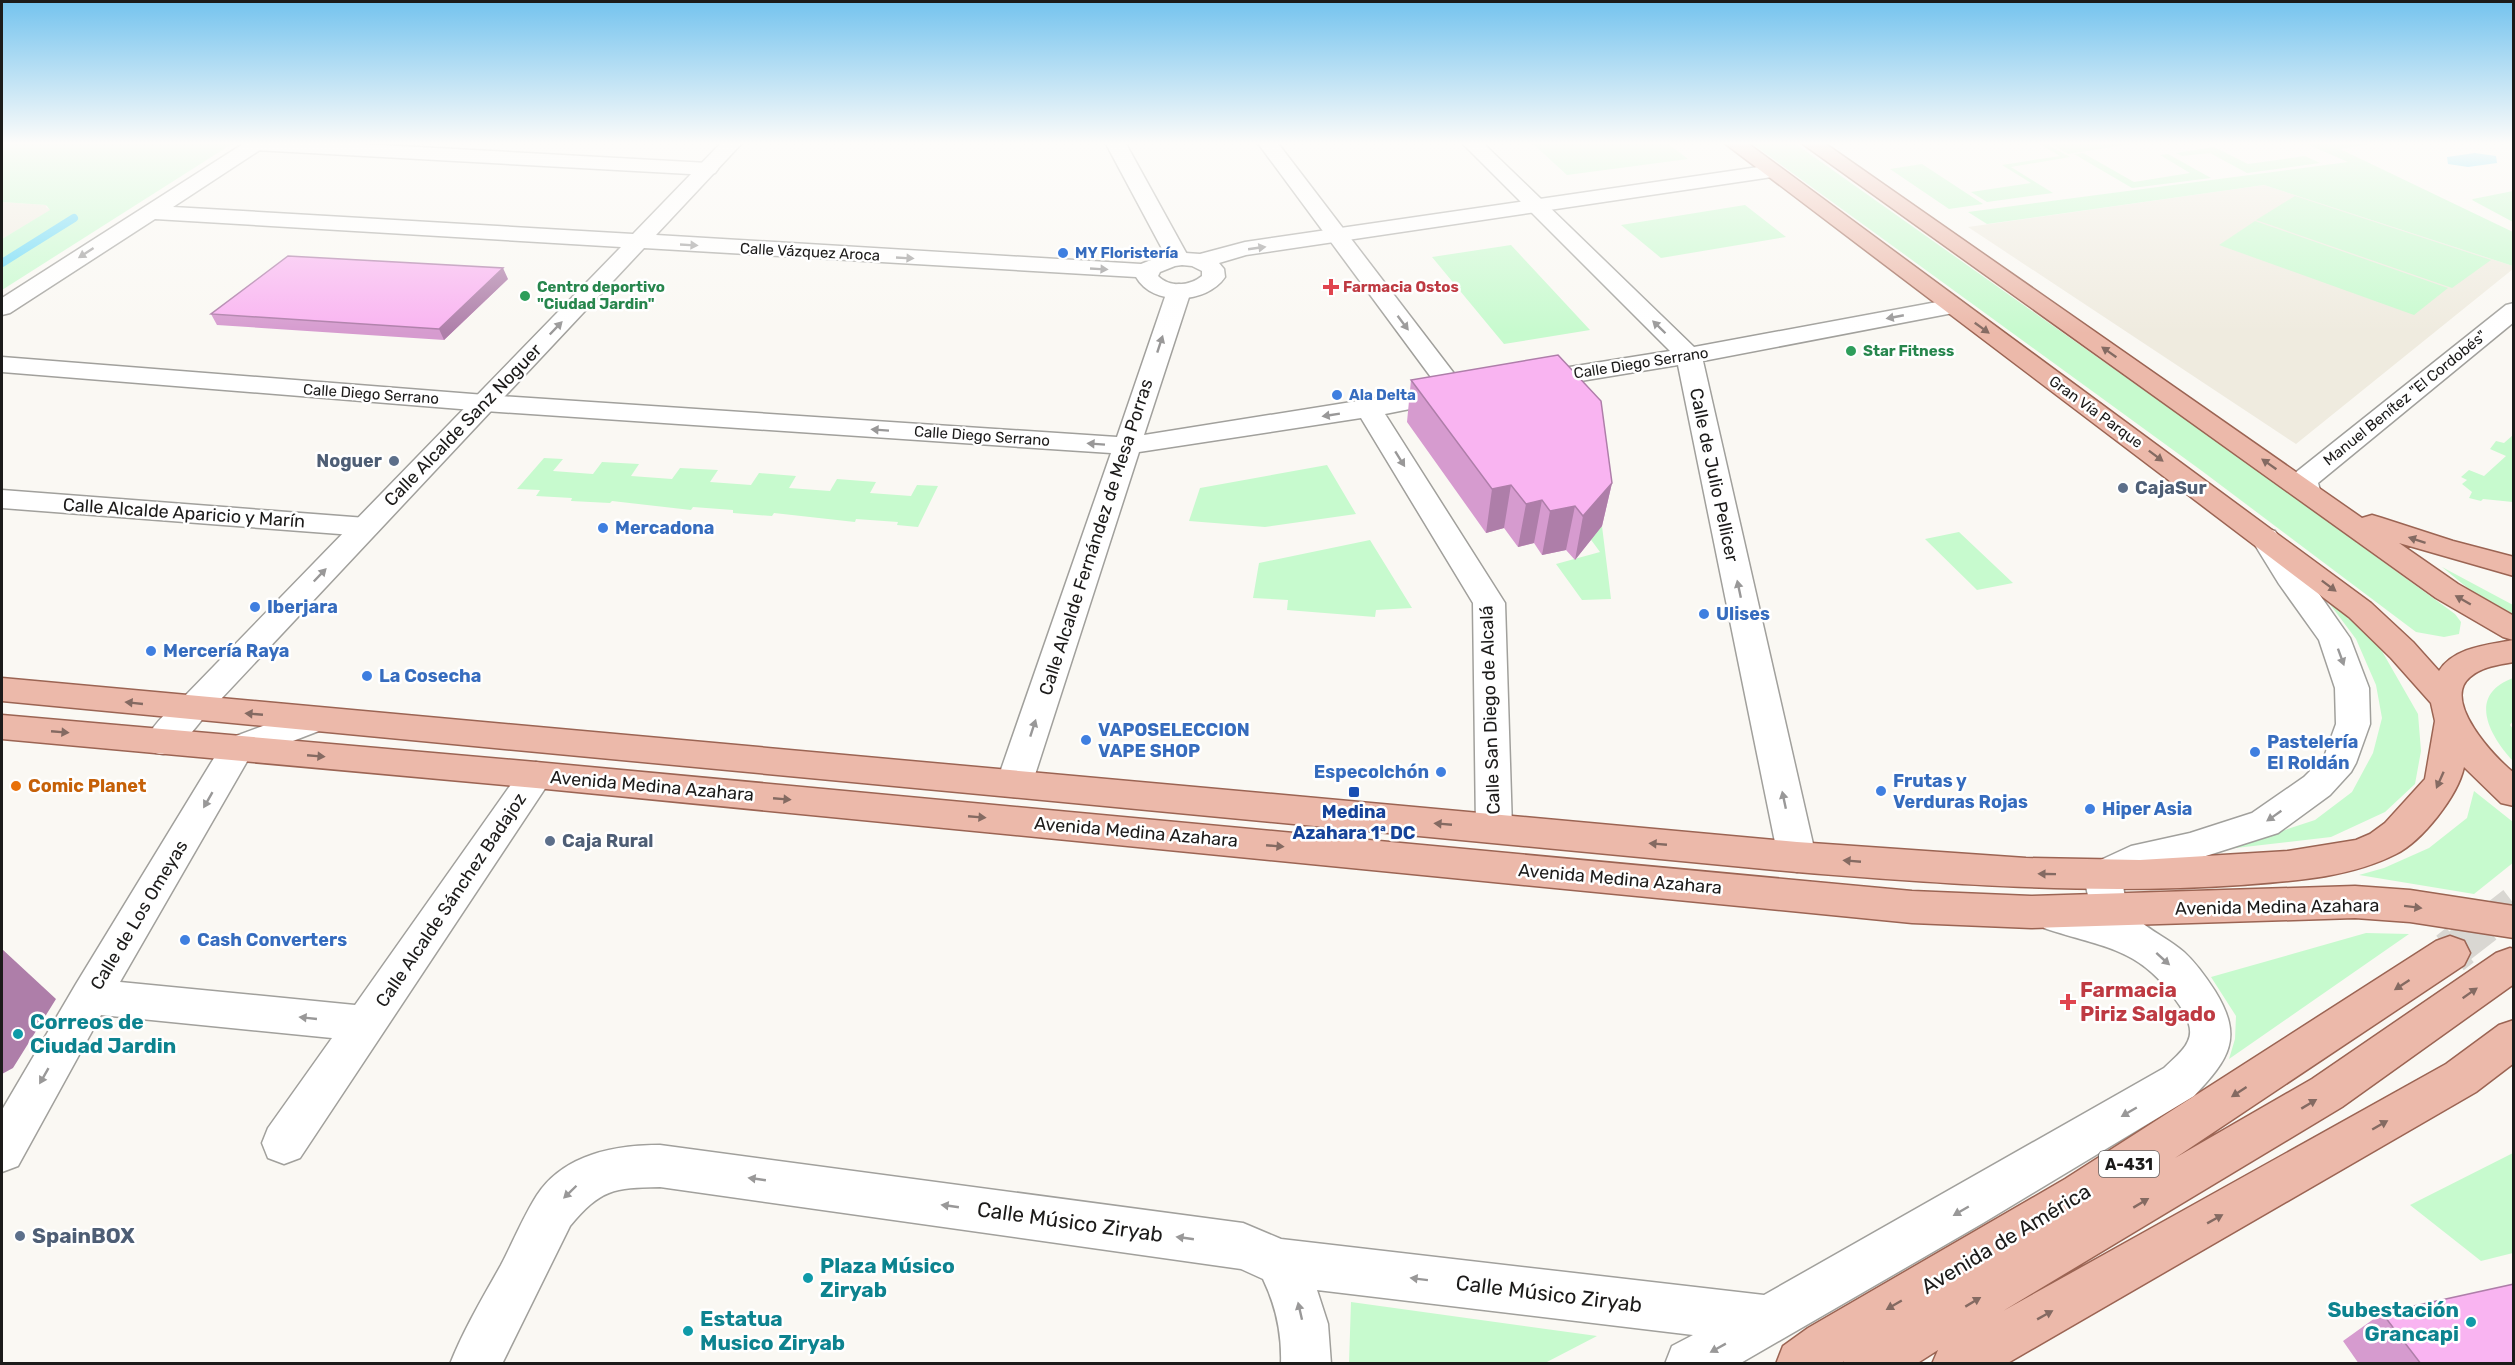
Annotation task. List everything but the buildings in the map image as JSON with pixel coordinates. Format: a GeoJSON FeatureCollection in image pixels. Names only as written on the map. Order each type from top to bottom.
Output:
{"type":"FeatureCollection","features":[{"type":"Feature","properties":{"kind":"main road","name":"Gran Vía Parque"},"geometry":{"type":"LineString","coordinates":[[1819,206],[2367,615],[2448,711],[2472,755],[2514,793]]}},
{"type":"Feature","properties":{"kind":"main road"},"geometry":{"type":"LineString","coordinates":[[1901,206],[2447,591],[2514,630]]}},
{"type":"Feature","properties":{"kind":"main road"},"geometry":{"type":"LineString","coordinates":[[2332,509],[2443,548],[2514,567]]}},
{"type":"Feature","properties":{"kind":"main road","name":"Avenida Medina Azahara"},"geometry":{"type":"LineString","coordinates":[[2116,908],[2230,871],[2337,860],[2385,843],[2408,824],[2443,780],[2453,674],[2467,662],[2486,655],[2514,651]]}},
{"type":"Feature","properties":{"kind":"main road","name":"Avenida Medina Azahara"},"geometry":{"type":"LineString","coordinates":[[2,690],[1797,857],[1972,871],[2116,908],[2355,902],[2410,906],[2514,922]]}},
{"type":"Feature","properties":{"kind":"main road","name":"Avenida Medina Azahara"},"geometry":{"type":"LineString","coordinates":[[2,727],[536,775],[1871,903],[2031,912]]}},
{"type":"Feature","properties":{"kind":"main road","name":"Avenida de América"},"geometry":{"type":"LineString","coordinates":[[1801,1364],[1825,1345],[2081,1195],[2450,953]]}},
{"type":"Feature","properties":{"kind":"main road","name":"Avenida de América"},"geometry":{"type":"LineString","coordinates":[[1869,1364],[2327,1093],[2510,965]]}},
{"type":"Feature","properties":{"kind":"main road"},"geometry":{"type":"LineString","coordinates":[[1957,1364],[2461,1078],[2514,1038]]}},
{"type":"Feature","properties":{"kind":"street"},"geometry":{"type":"LineString","coordinates":[[2,308],[159,206]]}},
{"type":"Feature","properties":{"kind":"street","name":"Calle Alcalde Sanz Noguer"},"geometry":{"type":"LineString","coordinates":[[193,708],[673,206]]}},
{"type":"Feature","properties":{"kind":"street"},"geometry":{"type":"LineString","coordinates":[[1155,206],[1189,259],[1213,269],[1212,281],[1202,287],[1179,291],[1156,286],[1148,279],[1148,271],[1159,262],[1189,259],[1535,206],[1689,356]]}},
{"type":"Feature","properties":{"kind":"street"},"geometry":{"type":"LineString","coordinates":[[1315,206],[1338,236]]}},
{"type":"Feature","properties":{"kind":"street","name":"Calle Vázquez Aroca"},"geometry":{"type":"LineString","coordinates":[[149,212],[1148,271]]}},
{"type":"Feature","properties":{"kind":"street","name":"Calle Diego Serrano"},"geometry":{"type":"LineString","coordinates":[[2,365],[484,403],[1126,446],[1370,409],[1467,391],[1338,236]]}},
{"type":"Feature","properties":{"kind":"street","name":"Calle Alcalde Fernández de Mesa Porras"},"geometry":{"type":"LineString","coordinates":[[1014,784],[1179,291]]}},
{"type":"Feature","properties":{"kind":"street","name":"Calle Diego Serrano"},"geometry":{"type":"LineString","coordinates":[[1514,384],[1689,356],[1953,306]]}},
{"type":"Feature","properties":{"kind":"street","name":"Manuel Benítez \"El Cordobés\""},"geometry":{"type":"LineString","coordinates":[[2306,490],[2303,484],[2305,479],[2514,310]]}},
{"type":"Feature","properties":{"kind":"street","name":"Calle de Julio Pellicer"},"geometry":{"type":"LineString","coordinates":[[1689,356],[1797,857]]}},
{"type":"Feature","properties":{"kind":"street","name":"Calle San Diego de Alcalá"},"geometry":{"type":"LineString","coordinates":[[1370,409],[1489,603],[1494,828]]}},
{"type":"Feature","properties":{"kind":"street","name":"Calle Alcalde Aparicio y Marín"},"geometry":{"type":"LineString","coordinates":[[2,499],[366,527]]}},
{"type":"Feature","properties":{"kind":"street"},"geometry":{"type":"LineString","coordinates":[[2031,912],[2103,926],[2116,908],[2131,861],[2190,847],[2265,823],[2317,786],[2339,764],[2353,724],[2352,688],[2334,638],[2289,577],[2265,537]]}},
{"type":"Feature","properties":{"kind":"street"},"geometry":{"type":"LineString","coordinates":[[161,742],[193,708]]}},
{"type":"Feature","properties":{"kind":"street"},"geometry":{"type":"LineString","coordinates":[[237,749],[312,720]]}},
{"type":"Feature","properties":{"kind":"street","name":"Calle de Los Omeyas"},"geometry":{"type":"LineString","coordinates":[[2,1151],[90,996],[237,749]]}},
{"type":"Feature","properties":{"kind":"street","name":"Calle Alcalde Sánchez Badajoz"},"geometry":{"type":"LineString","coordinates":[[284,1143],[536,775]]}},
{"type":"Feature","properties":{"kind":"street"},"geometry":{"type":"LineString","coordinates":[[1690,1364],[2179,1082],[2203,1057],[2211,1032],[2206,1013],[2192,989],[2116,908]]}},
{"type":"Feature","properties":{"kind":"street","name":"Calle Alcalde Sánchez Badajoz"},"geometry":{"type":"LineString","coordinates":[[90,996],[366,1024]]}},
{"type":"Feature","properties":{"kind":"street","name":"Calle Músico Ziryab"},"geometry":{"type":"LineString","coordinates":[[475,1364],[554,1210],[570,1191],[591,1175],[624,1166],[660,1166],[1243,1246],[1280,1262],[1769,1320]]}},
{"type":"Feature","properties":{"kind":"street"},"geometry":{"type":"LineString","coordinates":[[1280,1262],[1297,1295],[1307,1341],[1306,1364]]}},
{"type":"Feature","properties":{"kind":"shaded area"},"geometry":{"type":"Polygon","coordinates":[[[2,206],[47,206],[51,210],[2,239],[2,206]]]}},
{"type":"Feature","properties":{"kind":"shaded area"},"geometry":{"type":"Polygon","coordinates":[[[2118,206],[2328,206],[2513,266],[2513,269],[2296,444],[1968,227],[2118,206]]]}},
{"type":"Feature","properties":{"kind":"green space"},"geometry":{"type":"Polygon","coordinates":[[[47,206],[135,206],[2,290],[2,239],[50,210],[47,206]]]}},
{"type":"Feature","properties":{"kind":"green space"},"geometry":{"type":"Polygon","coordinates":[[[1746,206],[1786,237],[1661,258],[1621,225],[1746,206]]]}},
{"type":"Feature","properties":{"kind":"green space"},"geometry":{"type":"Polygon","coordinates":[[[1838,206],[1883,206],[2247,463],[2455,614],[2461,622],[2459,634],[2444,637],[2416,632],[2202,471],[1838,206]]]}},
{"type":"Feature","properties":{"kind":"green space"},"geometry":{"type":"Polygon","coordinates":[[[1944,206],[1971,206],[1949,209],[1944,206]]]}},
{"type":"Feature","properties":{"kind":"green space"},"geometry":{"type":"Polygon","coordinates":[[[2016,206],[2117,206],[1987,224],[1968,212],[2016,206]]]}},
{"type":"Feature","properties":{"kind":"green space"},"geometry":{"type":"Polygon","coordinates":[[[2279,206],[2325,206],[2491,260],[2452,288],[2256,220],[2279,206]]]}},
{"type":"Feature","properties":{"kind":"green space"},"geometry":{"type":"Polygon","coordinates":[[[2328,206],[2458,206],[2513,232],[2513,266],[2328,206]]]}},
{"type":"Feature","properties":{"kind":"green space"},"geometry":{"type":"Polygon","coordinates":[[[2483,206],[2513,206],[2513,222],[2483,206]]]}},
{"type":"Feature","properties":{"kind":"green space"},"geometry":{"type":"Polygon","coordinates":[[[2255,221],[2448,288],[2414,315],[2219,245],[2255,221]]]}},
{"type":"Feature","properties":{"kind":"green space"},"geometry":{"type":"Polygon","coordinates":[[[1511,245],[1590,330],[1504,344],[1432,257],[1511,245]]]}},
{"type":"Feature","properties":{"kind":"green space"},"geometry":{"type":"Polygon","coordinates":[[[2513,435],[2513,502],[2483,499],[2481,501],[2469,498],[2472,492],[2462,484],[2467,480],[2461,477],[2469,470],[2484,476],[2506,456],[2490,449],[2496,441],[2504,443],[2513,435]]]}},
{"type":"Feature","properties":{"kind":"green space"},"geometry":{"type":"Polygon","coordinates":[[[544,458],[563,459],[553,471],[593,474],[602,462],[639,464],[631,476],[672,479],[680,468],[718,470],[710,482],[751,485],[759,473],[796,476],[789,488],[830,491],[837,479],[876,482],[870,493],[911,496],[917,485],[938,486],[918,527],[897,525],[898,522],[856,519],[855,522],[774,513],[772,516],[733,513],[733,510],[693,507],[691,510],[612,501],[610,503],[571,501],[572,498],[536,496],[540,490],[517,489],[544,458]]]}},
{"type":"Feature","properties":{"kind":"green space"},"geometry":{"type":"Polygon","coordinates":[[[1327,465],[1356,514],[1265,527],[1189,521],[1200,488],[1327,465]]]}},
{"type":"Feature","properties":{"kind":"green space"},"geometry":{"type":"Polygon","coordinates":[[[1602,526],[1611,599],[1582,600],[1556,564],[1600,552],[1589,537],[1602,526]]]}},
{"type":"Feature","properties":{"kind":"green space"},"geometry":{"type":"Polygon","coordinates":[[[1959,532],[2013,583],[1977,590],[1925,539],[1959,532]]]}},
{"type":"Feature","properties":{"kind":"green space"},"geometry":{"type":"Polygon","coordinates":[[[1370,540],[1412,608],[1376,610],[1375,617],[1287,610],[1288,600],[1253,598],[1259,563],[1370,540]]]}},
{"type":"Feature","properties":{"kind":"green space"},"geometry":{"type":"Polygon","coordinates":[[[2442,567],[2513,605],[2513,614],[2470,590],[2442,567]]]}},
{"type":"Feature","properties":{"kind":"green space"},"geometry":{"type":"Polygon","coordinates":[[[2323,595],[2379,646],[2418,714],[2421,751],[2415,784],[2385,812],[2331,837],[2227,849],[2315,820],[2352,792],[2373,753],[2382,718],[2376,685],[2356,639],[2323,595]]]}},
{"type":"Feature","properties":{"kind":"green space"},"geometry":{"type":"Polygon","coordinates":[[[2513,678],[2513,721],[2510,725],[2513,729],[2513,761],[2490,728],[2486,705],[2490,694],[2499,685],[2513,678]]]}},
{"type":"Feature","properties":{"kind":"green space"},"geometry":{"type":"Polygon","coordinates":[[[2474,791],[2513,822],[2514,862],[2474,894],[2359,875],[2384,868],[2429,848],[2467,818],[2474,791]]]}},
{"type":"Feature","properties":{"kind":"green space"},"geometry":{"type":"Polygon","coordinates":[[[2366,933],[2409,934],[2229,1059],[2235,1039],[2236,1016],[2211,977],[2366,933]]]}},
{"type":"Feature","properties":{"kind":"green space"},"geometry":{"type":"Polygon","coordinates":[[[2513,1153],[2513,1253],[2481,1261],[2410,1205],[2513,1153]]]}},
{"type":"Feature","properties":{"kind":"green space"},"geometry":{"type":"Polygon","coordinates":[[[1351,1302],[1597,1336],[1545,1363],[1349,1363],[1351,1302]]]}},
{"type":"Feature","properties":{"kind":"waterway"},"geometry":{"type":"LineString","coordinates":[[2,263],[74,218]]}},
{"type":"Feature","properties":{"kind":"tunnel"},"geometry":{"type":"LineString","coordinates":[[2458,947],[2514,904]]}},
{"type":"Feature","properties":{"kind":"tunnel"},"geometry":{"type":"LineString","coordinates":[[2450,953],[2460,945]]}},
{"type":"Feature","properties":{"kind":"place","name":"MY Floristería"},"geometry":{"type":"Point","coordinates":[1063,253]}},
{"type":"Feature","properties":{"kind":"place","name":"Farmacia Ostos"},"geometry":{"type":"Point","coordinates":[1331,287]}},
{"type":"Feature","properties":{"kind":"place","name":"Centro deportivo \"Ciudad Jardin\""},"geometry":{"type":"Point","coordinates":[525,296]}},
{"type":"Feature","properties":{"kind":"place","name":"Star Fitness"},"geometry":{"type":"Point","coordinates":[1851,351]}},
{"type":"Feature","properties":{"kind":"place","name":"Ala Delta"},"geometry":{"type":"Point","coordinates":[1337,395]}},
{"type":"Feature","properties":{"kind":"place","name":"Noguer"},"geometry":{"type":"Point","coordinates":[394,461]}},
{"type":"Feature","properties":{"kind":"place","name":"CajaSur"},"geometry":{"type":"Point","coordinates":[2123,488]}},
{"type":"Feature","properties":{"kind":"place","name":"Mercadona"},"geometry":{"type":"Point","coordinates":[603,528]}},
{"type":"Feature","properties":{"kind":"place","name":"Iberjara"},"geometry":{"type":"Point","coordinates":[255,607]}},
{"type":"Feature","properties":{"kind":"place","name":"Ulises"},"geometry":{"type":"Point","coordinates":[1704,614]}},
{"type":"Feature","properties":{"kind":"place","name":"Mercería Raya"},"geometry":{"type":"Point","coordinates":[151,651]}},
{"type":"Feature","properties":{"kind":"place","name":"La Cosecha"},"geometry":{"type":"Point","coordinates":[367,676]}},
{"type":"Feature","properties":{"kind":"place","name":"VAPOSELECCION VAPE SHOP"},"geometry":{"type":"Point","coordinates":[1086,740]}},
{"type":"Feature","properties":{"kind":"place","name":"Pastelería El Roldán"},"geometry":{"type":"Point","coordinates":[2255,752]}},
{"type":"Feature","properties":{"kind":"place","name":"Especolchón"},"geometry":{"type":"Point","coordinates":[1441,772]}},
{"type":"Feature","properties":{"kind":"place","name":"Comic Planet"},"geometry":{"type":"Point","coordinates":[16,786]}},
{"type":"Feature","properties":{"kind":"place","name":"Frutas y Verduras Rojas"},"geometry":{"type":"Point","coordinates":[1881,791]}},
{"type":"Feature","properties":{"kind":"place","name":"Medina Azahara 1ª DC"},"geometry":{"type":"Point","coordinates":[1354,792]}},
{"type":"Feature","properties":{"kind":"place","name":"Hiper Asia"},"geometry":{"type":"Point","coordinates":[2090,809]}},
{"type":"Feature","properties":{"kind":"place","name":"Caja Rural"},"geometry":{"type":"Point","coordinates":[550,841]}},
{"type":"Feature","properties":{"kind":"place","name":"Cash Converters"},"geometry":{"type":"Point","coordinates":[185,940]}},
{"type":"Feature","properties":{"kind":"place","name":"Farmacia Piriz Salgado"},"geometry":{"type":"Point","coordinates":[2068,1002]}},
{"type":"Feature","properties":{"kind":"place","name":"Correos de Ciudad Jardin"},"geometry":{"type":"Point","coordinates":[18,1034]}},
{"type":"Feature","properties":{"kind":"place","name":"SpainBOX"},"geometry":{"type":"Point","coordinates":[20,1236]}},
{"type":"Feature","properties":{"kind":"place","name":"Plaza Músico Ziryab"},"geometry":{"type":"Point","coordinates":[808,1278]}},
{"type":"Feature","properties":{"kind":"place","name":"Subestación Grancapi"},"geometry":{"type":"Point","coordinates":[2471,1322]}},
{"type":"Feature","properties":{"kind":"place","name":"Estatua Musico Ziryab"},"geometry":{"type":"Point","coordinates":[688,1331]}}]}
